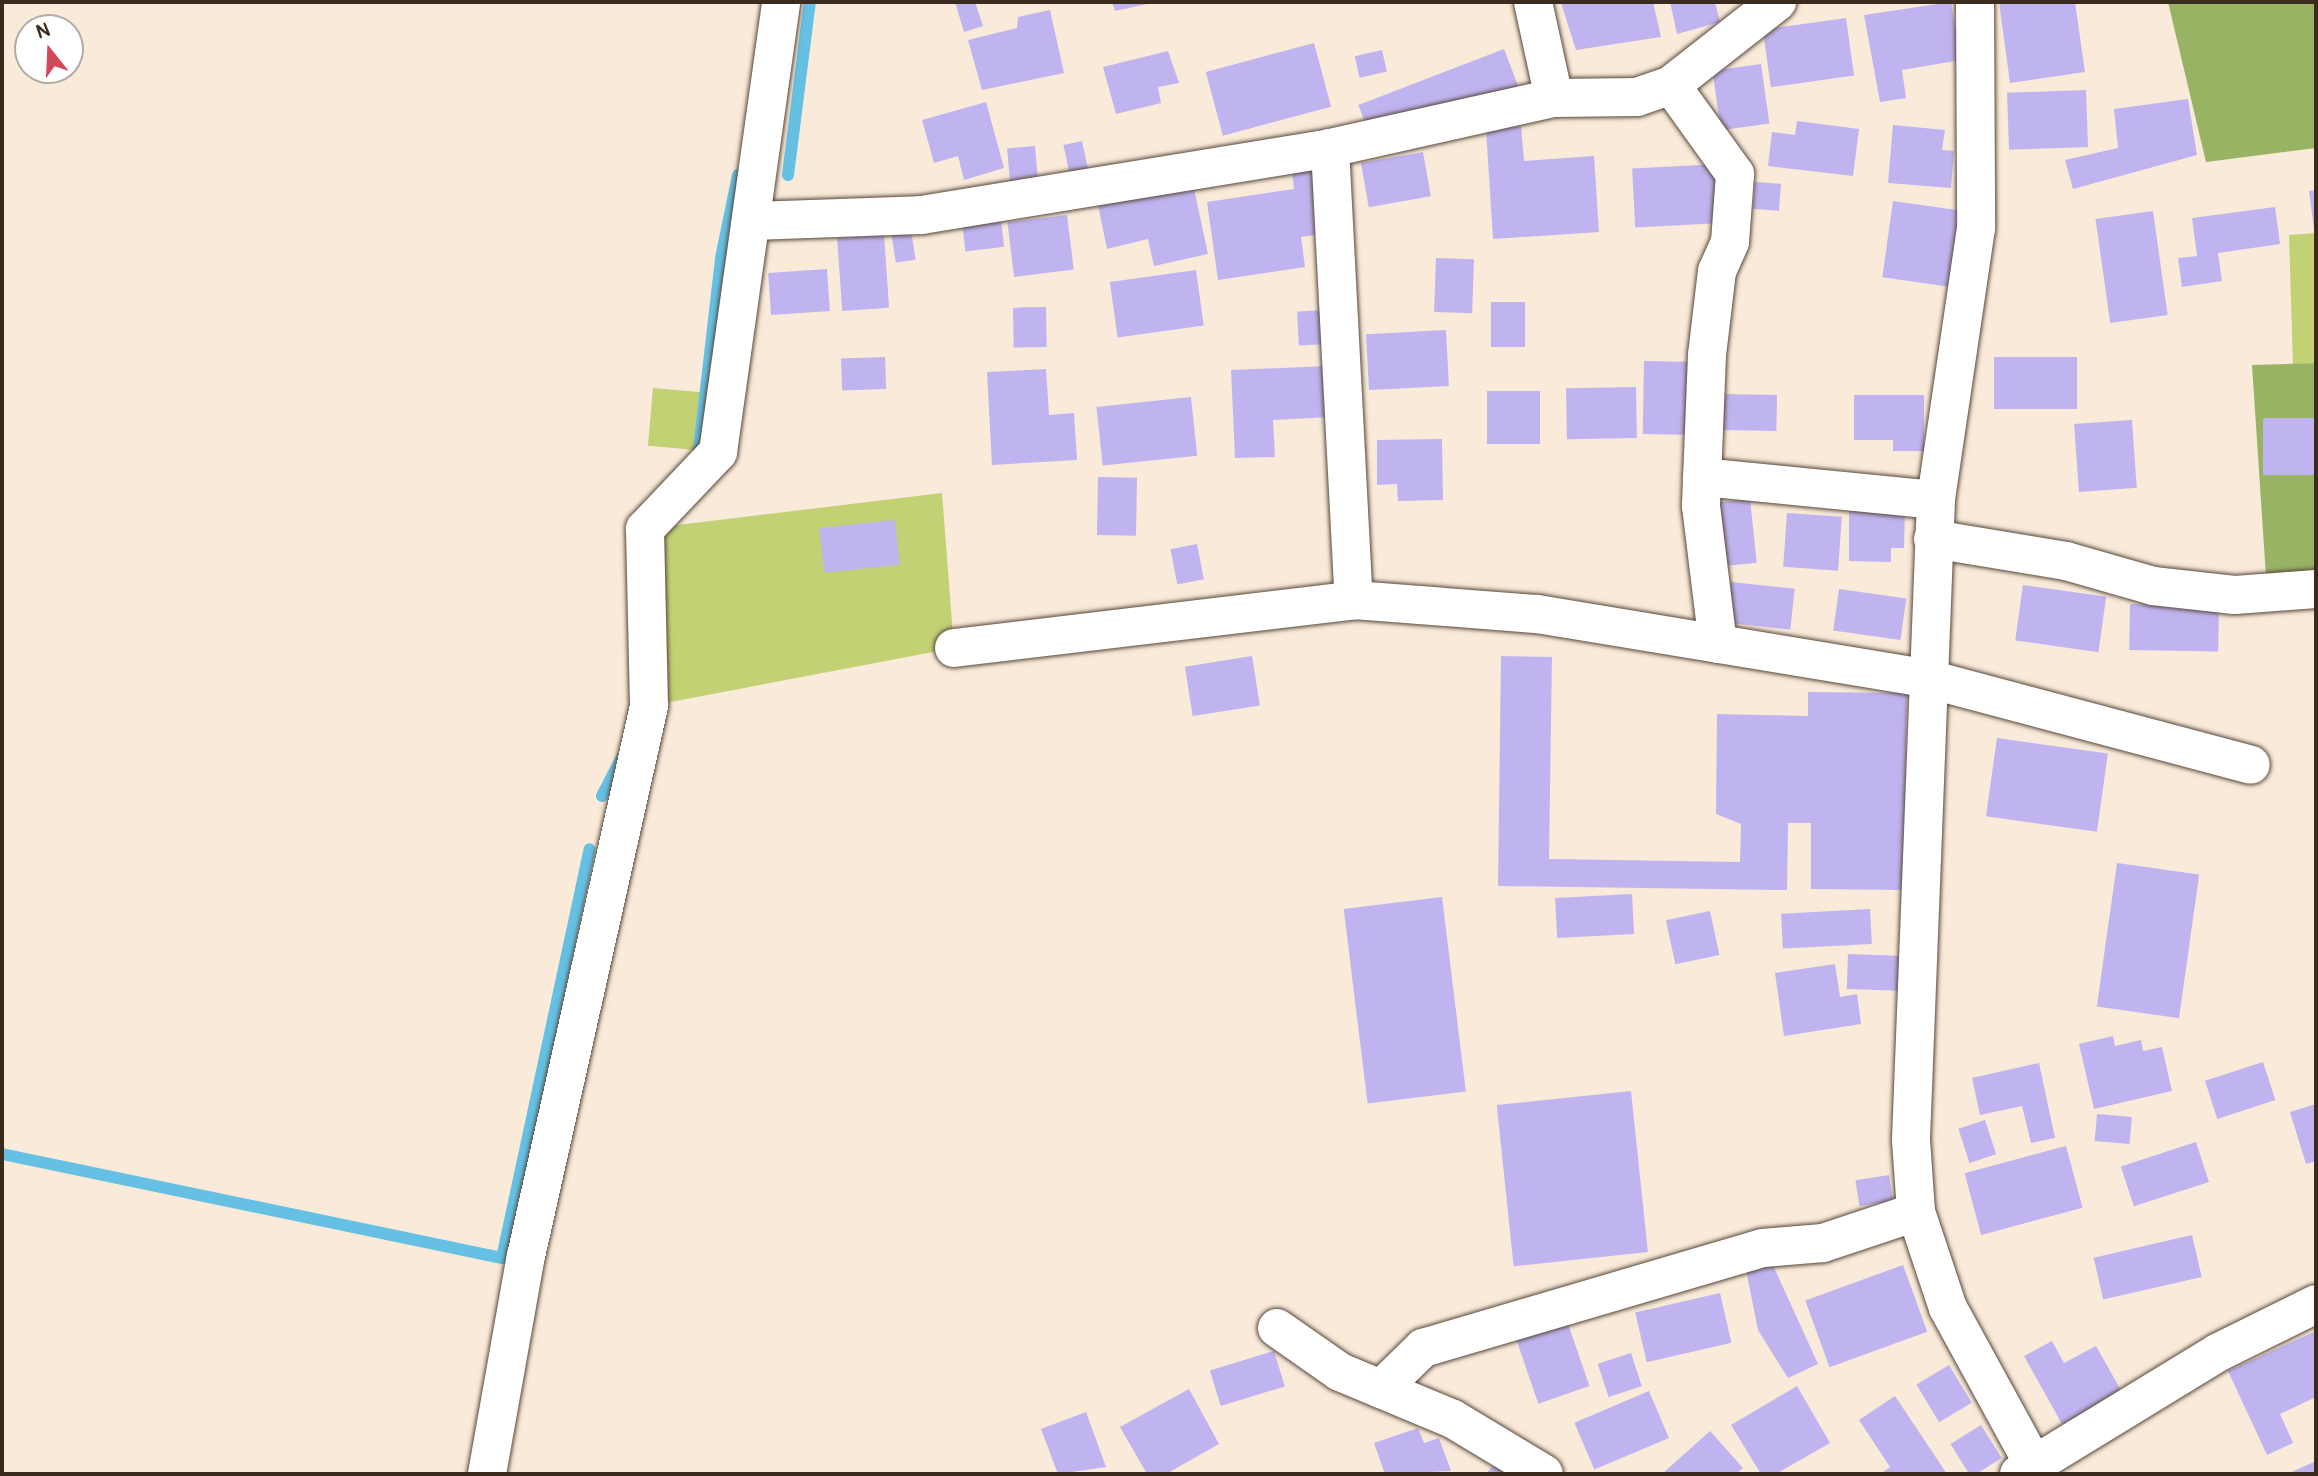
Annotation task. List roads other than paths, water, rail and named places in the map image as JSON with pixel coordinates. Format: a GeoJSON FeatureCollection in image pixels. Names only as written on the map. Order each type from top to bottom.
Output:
{"type":"FeatureCollection","features":[{"type":"Feature","properties":{"kind":"street"},"geometry":{"type":"LineString","coordinates":[[487,1474],[526,1256],[649,706],[645,528],[718,452],[781,2]]}},
{"type":"Feature","properties":{"kind":"street"},"geometry":{"type":"LineString","coordinates":[[1533,2],[1554,98]]}},
{"type":"Feature","properties":{"kind":"street"},"geometry":{"type":"LineString","coordinates":[[751,221],[922,215],[1330,148],[1554,98],[1637,97],[1671,85],[1777,2]]}},
{"type":"Feature","properties":{"kind":"street"},"geometry":{"type":"LineString","coordinates":[[1975,2],[1976,228],[1936,500],[1925,678],[1922,966],[1911,1140],[1916,1212],[1948,1308],[2031,1471],[2217,1353],[2316,1304]]}},
{"type":"Feature","properties":{"kind":"street"},"geometry":{"type":"LineString","coordinates":[[1671,85],[1735,174],[1730,242],[1717,271],[1707,355],[1702,477],[1718,644]]}},
{"type":"Feature","properties":{"kind":"street"},"geometry":{"type":"LineString","coordinates":[[1330,148],[1354,600]]}},
{"type":"Feature","properties":{"kind":"street"},"geometry":{"type":"LineString","coordinates":[[1702,477],[1936,500]]}},
{"type":"Feature","properties":{"kind":"street"},"geometry":{"type":"LineString","coordinates":[[1933,539],[2066,561],[2153,586],[2235,595],[2316,589]]}},
{"type":"Feature","properties":{"kind":"street"},"geometry":{"type":"LineString","coordinates":[[954,648],[1354,600],[1538,614],[1925,678],[2251,765]]}},
{"type":"Feature","properties":{"kind":"street"},"geometry":{"type":"LineString","coordinates":[[1381,1389],[1423,1348],[1763,1248],[1823,1242],[1916,1212]]}},
{"type":"Feature","properties":{"kind":"street"},"geometry":{"type":"LineString","coordinates":[[1277,1328],[1340,1372],[1453,1419],[1544,1474]]}},
{"type":"Feature","properties":{"kind":"waterway"},"geometry":{"type":"LineString","coordinates":[[788,175],[810,2]]}},
{"type":"Feature","properties":{"kind":"waterway"},"geometry":{"type":"LineString","coordinates":[[698,458],[721,258],[738,175]]}},
{"type":"Feature","properties":{"kind":"waterway"},"geometry":{"type":"LineString","coordinates":[[602,796],[621,759]]}},
{"type":"Feature","properties":{"kind":"waterway"},"geometry":{"type":"LineString","coordinates":[[2,1154],[502,1258],[590,849]]}}]}
